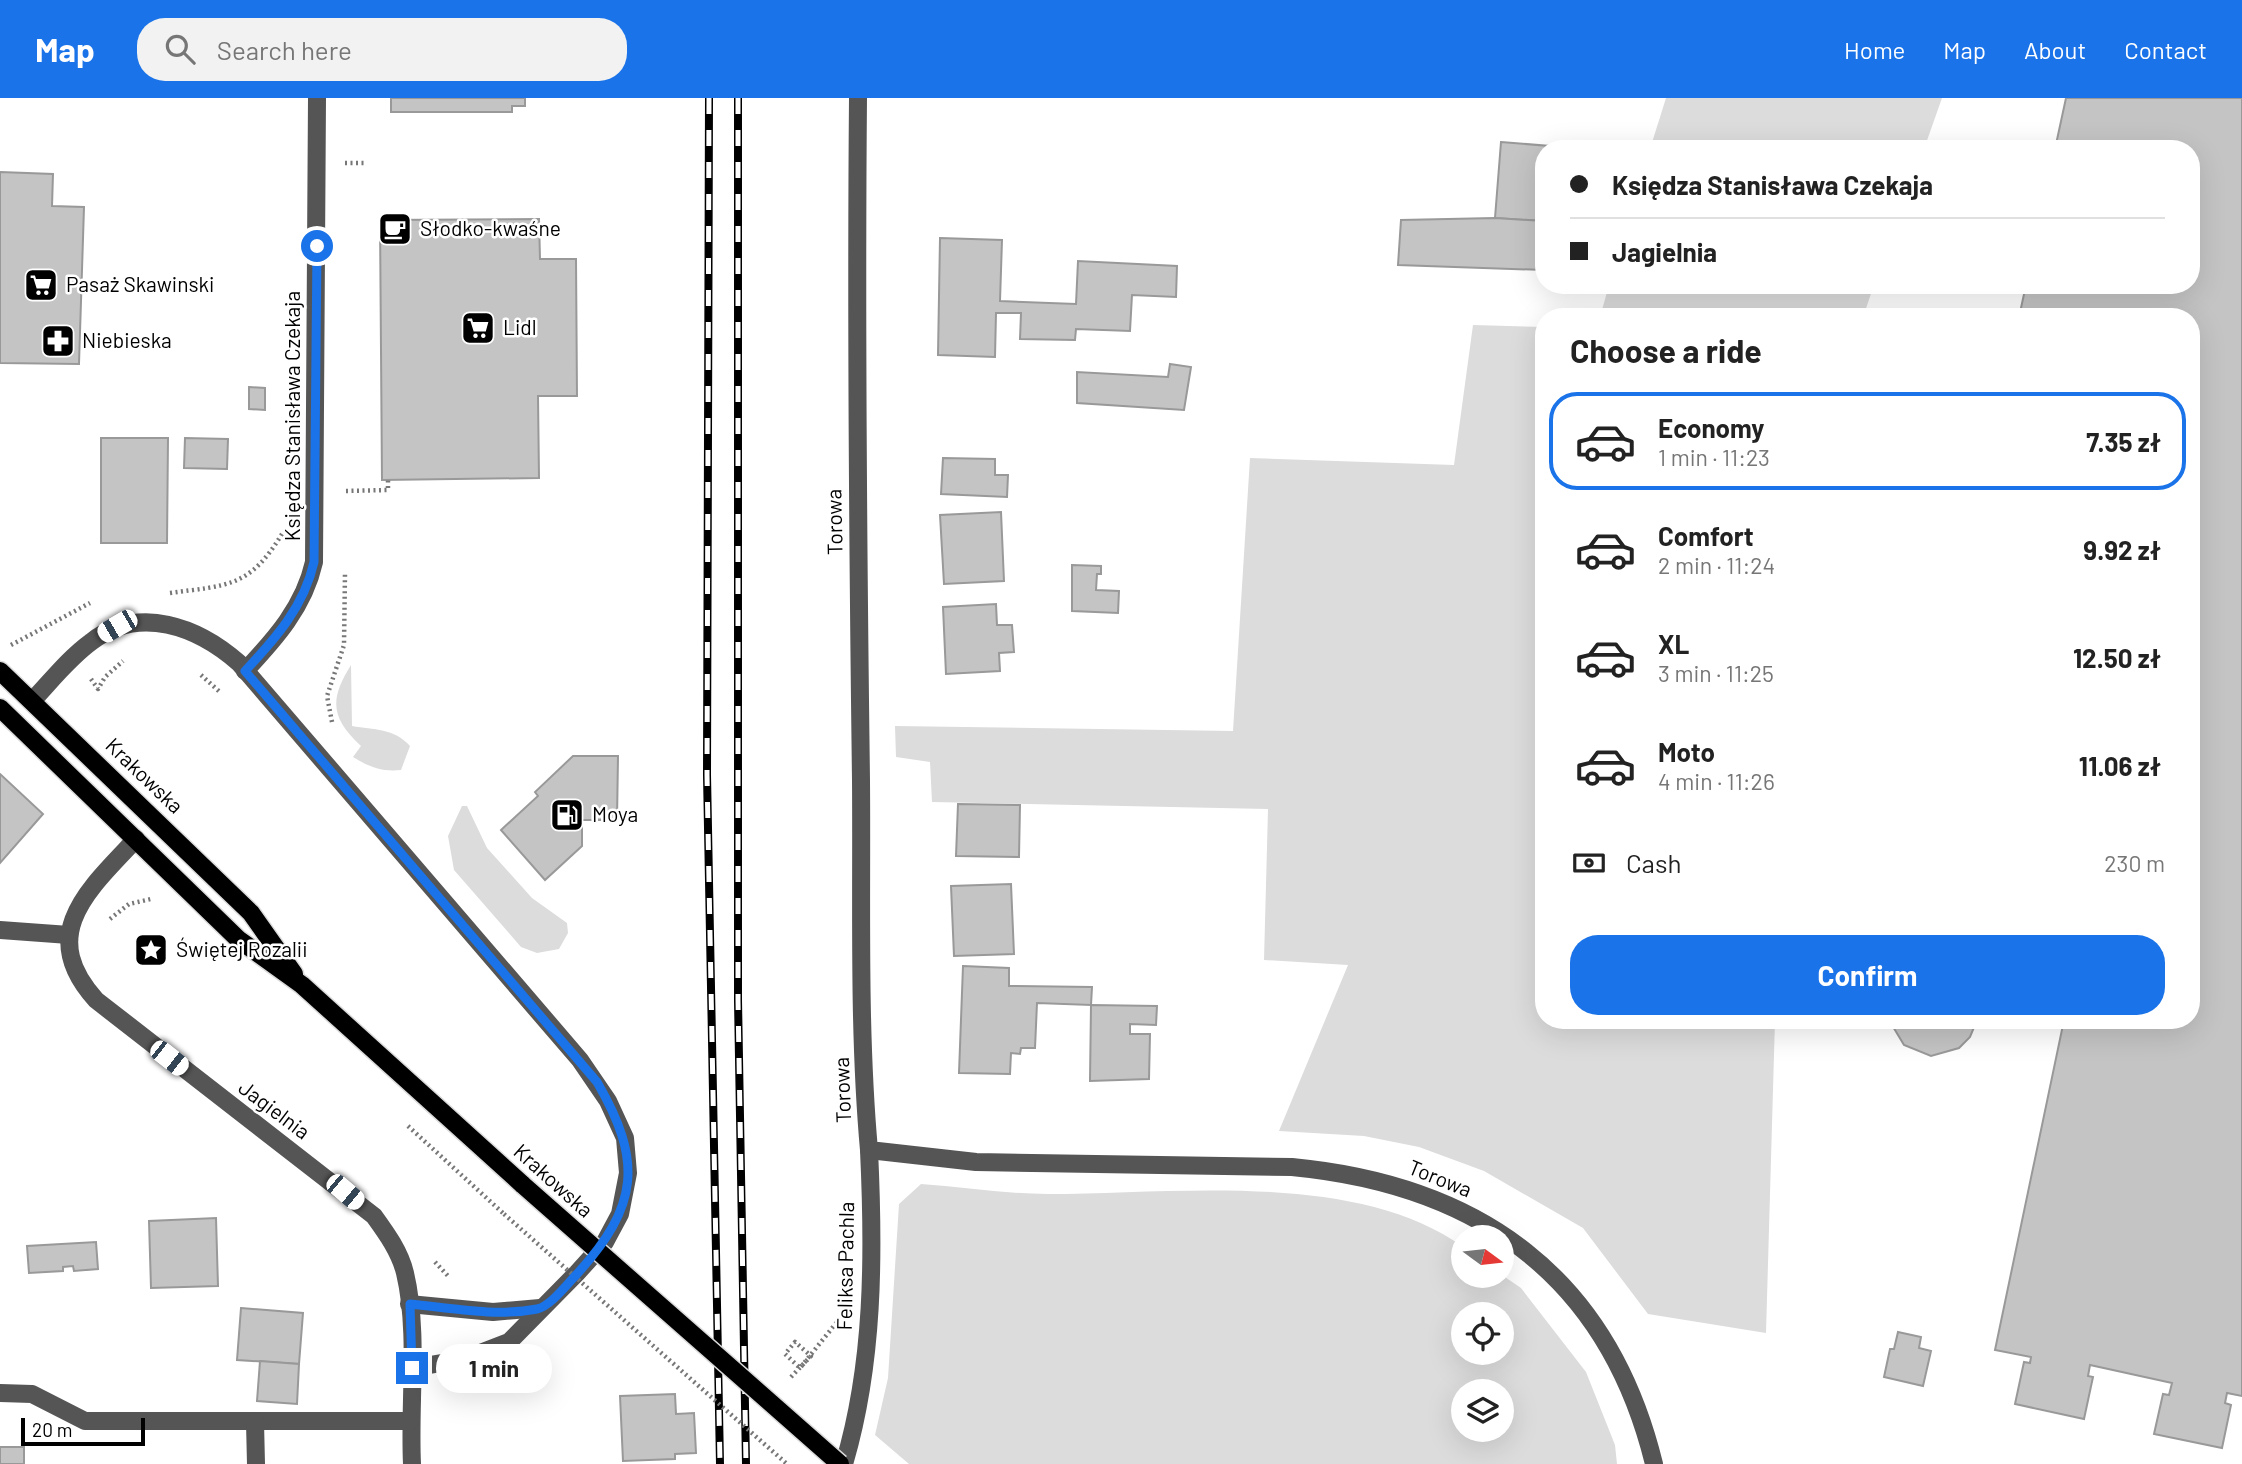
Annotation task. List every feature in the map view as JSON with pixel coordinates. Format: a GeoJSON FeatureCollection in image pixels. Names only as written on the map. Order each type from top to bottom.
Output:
{"type":"FeatureCollection","features":[{"type":"Feature","properties":{"kind":"main road","name":"Krakowska"},"geometry":{"type":"LineString","coordinates":[[0,671],[251,913],[302,985]]}},
{"type":"Feature","properties":{"kind":"main road","name":"Krakowska"},"geometry":{"type":"LineString","coordinates":[[0,708],[238,939],[302,985],[523,1185],[842,1464]]}},
{"type":"Feature","properties":{"kind":"street","name":"Księdza Stanisława Czekaja"},"geometry":{"type":"LineString","coordinates":[[245,671],[293,614],[308,584],[314,562],[317,98]]}},
{"type":"Feature","properties":{"kind":"street","name":"Torowa"},"geometry":{"type":"LineString","coordinates":[[858,98],[856,316],[859,663],[864,1085],[869,1150],[976,1162],[1188,1164],[1314,1169],[1381,1181],[1450,1204],[1504,1235],[1548,1271],[1579,1304],[1624,1375],[1637,1404],[1654,1464]]}},
{"type":"Feature","properties":{"kind":"street"},"geometry":{"type":"LineString","coordinates":[[33,700],[91,642],[117,626],[143,622],[188,629],[215,642],[245,671],[597,1082],[619,1121],[628,1156],[626,1193],[620,1214],[605,1242],[509,1342],[466,1359],[412,1368]]}},
{"type":"Feature","properties":{"kind":"street","name":"Jagielnia"},"geometry":{"type":"LineString","coordinates":[[136,839],[80,902],[69,935],[73,967],[79,980],[96,1000],[374,1216],[394,1244],[405,1272],[410,1304],[412,1464]]}},
{"type":"Feature","properties":{"kind":"street"},"geometry":{"type":"LineString","coordinates":[[0,930],[69,935]]}},
{"type":"Feature","properties":{"kind":"street","name":"Feliksa Pachla"},"geometry":{"type":"LineString","coordinates":[[842,1464],[855,1427],[871,1321],[869,1150]]}},
{"type":"Feature","properties":{"kind":"street"},"geometry":{"type":"LineString","coordinates":[[410,1304],[493,1312],[540,1308]]}},
{"type":"Feature","properties":{"kind":"street"},"geometry":{"type":"LineString","coordinates":[[0,1393],[32,1394],[85,1421],[410,1421]]}},
{"type":"Feature","properties":{"kind":"street"},"geometry":{"type":"LineString","coordinates":[[255,1422],[256,1464]]}},
{"type":"Feature","properties":{"kind":"path"},"geometry":{"type":"LineString","coordinates":[[354,489],[388,490],[388,479]]}},
{"type":"Feature","properties":{"kind":"path"},"geometry":{"type":"LineString","coordinates":[[162,592],[228,586],[254,572],[285,531]]}},
{"type":"Feature","properties":{"kind":"path"},"geometry":{"type":"LineString","coordinates":[[0,640],[12,645],[95,601]]}},
{"type":"Feature","properties":{"kind":"path"},"geometry":{"type":"LineString","coordinates":[[503,1214],[788,1464]]}},
{"type":"Feature","properties":{"kind":"path"},"geometry":{"type":"LineString","coordinates":[[791,1377],[798,1370],[804,1363],[811,1356],[795,1342],[785,1354],[792,1361],[800,1368],[812,1354]]}},
{"type":"Feature","properties":{"kind":"shaded area"},"geometry":{"type":"Polygon","coordinates":[[[1666,98],[1942,98],[1927,140],[1653,140],[1666,98]]]}},
{"type":"Feature","properties":{"kind":"shaded area"},"geometry":{"type":"Polygon","coordinates":[[[1606,294],[1871,294],[1866,308],[1603,308],[1606,294]]]}},
{"type":"Feature","properties":{"kind":"shaded area"},"geometry":{"type":"Polygon","coordinates":[[[1473,325],[1535,327],[1535,1029],[1775,1029],[1766,1333],[1648,1314],[1583,1228],[1484,1171],[1419,1147],[1364,1136],[1279,1131],[1348,965],[1264,960],[1268,809],[932,802],[930,762],[896,757],[895,726],[1233,731],[1250,458],[1454,465],[1473,325]]]}},
{"type":"Feature","properties":{"kind":"shaded area"},"geometry":{"type":"Polygon","coordinates":[[[351,665],[352,726],[383,731],[404,740],[410,746],[401,770],[376,768],[353,757],[361,746],[344,726],[337,708],[339,688],[351,665]]]}},
{"type":"Feature","properties":{"kind":"shaded area"},"geometry":{"type":"Polygon","coordinates":[[[462,806],[467,806],[487,848],[532,898],[567,923],[568,933],[559,949],[537,953],[521,947],[454,870],[448,836],[462,806]]]}},
{"type":"Feature","properties":{"kind":"shaded area"},"geometry":{"type":"Polygon","coordinates":[[[921,1184],[1032,1194],[1207,1190],[1318,1196],[1371,1206],[1420,1223],[1451,1240],[1451,1288],[1514,1288],[1514,1283],[1521,1288],[1586,1372],[1615,1445],[1617,1464],[909,1464],[875,1435],[888,1378],[899,1204],[921,1184]]]}},
{"type":"Feature","properties":{"kind":"building"},"geometry":{"type":"Polygon","coordinates":[[[391,98],[525,98],[525,106],[512,106],[512,112],[391,112],[391,98]]]}},
{"type":"Feature","properties":{"kind":"building"},"geometry":{"type":"Polygon","coordinates":[[[2066,98],[2242,98],[2242,1396],[2227,1393],[2225,1403],[2231,1405],[2222,1448],[2154,1434],[2163,1394],[2169,1395],[2172,1383],[2090,1365],[2088,1376],[2093,1377],[2084,1419],[2015,1404],[2024,1362],[2030,1363],[2031,1357],[1995,1350],[2062,1029],[2200,1029],[2200,308],[2021,308],[2024,294],[2200,294],[2200,140],[2057,140],[2066,98]]]}},
{"type":"Feature","properties":{"kind":"building"},"geometry":{"type":"Polygon","coordinates":[[[1501,142],[1535,145],[1535,220],[1495,218],[1501,142]]]}},
{"type":"Feature","properties":{"kind":"building","name":"Pasaż Skawinski"},"geometry":{"type":"Polygon","coordinates":[[[0,172],[53,174],[52,206],[84,207],[79,364],[0,363],[0,172]]]}},
{"type":"Feature","properties":{"kind":"building"},"geometry":{"type":"Polygon","coordinates":[[[1495,218],[1535,220],[1535,270],[1398,265],[1401,220],[1495,218]]]}},
{"type":"Feature","properties":{"kind":"building","name":"Lidl"},"geometry":{"type":"Polygon","coordinates":[[[539,219],[540,259],[576,259],[577,396],[538,396],[539,478],[382,480],[380,220],[539,219]]]}},
{"type":"Feature","properties":{"kind":"building"},"geometry":{"type":"Polygon","coordinates":[[[940,238],[1002,240],[1000,301],[1076,304],[1078,261],[1177,266],[1176,297],[1132,295],[1130,331],[1076,329],[1075,340],[1020,339],[1021,313],[996,313],[995,357],[938,355],[940,238]]]}},
{"type":"Feature","properties":{"kind":"building"},"geometry":{"type":"Polygon","coordinates":[[[1170,364],[1191,367],[1184,410],[1077,403],[1077,372],[1168,377],[1170,364]]]}},
{"type":"Feature","properties":{"kind":"building"},"geometry":{"type":"Polygon","coordinates":[[[249,387],[265,388],[265,410],[249,409],[249,387]]]}},
{"type":"Feature","properties":{"kind":"building"},"geometry":{"type":"Polygon","coordinates":[[[101,438],[168,438],[167,543],[101,543],[101,438]]]}},
{"type":"Feature","properties":{"kind":"building"},"geometry":{"type":"Polygon","coordinates":[[[185,438],[228,439],[227,469],[184,468],[185,438]]]}},
{"type":"Feature","properties":{"kind":"building"},"geometry":{"type":"Polygon","coordinates":[[[943,458],[995,459],[995,475],[1008,475],[1007,497],[941,494],[943,458]]]}},
{"type":"Feature","properties":{"kind":"building"},"geometry":{"type":"Polygon","coordinates":[[[1001,512],[1004,581],[944,584],[940,515],[1001,512]]]}},
{"type":"Feature","properties":{"kind":"building"},"geometry":{"type":"Polygon","coordinates":[[[1072,565],[1101,566],[1101,574],[1097,574],[1096,590],[1119,591],[1118,613],[1072,611],[1072,565]]]}},
{"type":"Feature","properties":{"kind":"building"},"geometry":{"type":"Polygon","coordinates":[[[996,604],[997,625],[1012,625],[1014,652],[999,653],[1000,671],[946,674],[943,607],[996,604]]]}},
{"type":"Feature","properties":{"kind":"building","name":"Moya"},"geometry":{"type":"Polygon","coordinates":[[[573,756],[618,756],[617,820],[582,820],[582,846],[545,880],[501,830],[538,796],[535,792],[573,756]]]}},
{"type":"Feature","properties":{"kind":"building"},"geometry":{"type":"Polygon","coordinates":[[[0,774],[43,814],[0,863],[0,774]]]}},
{"type":"Feature","properties":{"kind":"building"},"geometry":{"type":"Polygon","coordinates":[[[958,804],[1020,805],[1019,857],[956,856],[958,804]]]}},
{"type":"Feature","properties":{"kind":"building"},"geometry":{"type":"Polygon","coordinates":[[[1011,884],[1014,954],[954,956],[951,886],[1011,884]]]}},
{"type":"Feature","properties":{"kind":"building"},"geometry":{"type":"Polygon","coordinates":[[[963,966],[1009,968],[1009,986],[1092,987],[1091,1005],[1037,1003],[1035,1048],[1021,1048],[1020,1054],[1011,1053],[1010,1074],[959,1073],[963,966]]]}},
{"type":"Feature","properties":{"kind":"building"},"geometry":{"type":"Polygon","coordinates":[[[1091,1005],[1157,1006],[1156,1025],[1130,1024],[1130,1034],[1150,1034],[1149,1079],[1090,1081],[1091,1005]]]}},
{"type":"Feature","properties":{"kind":"building"},"geometry":{"type":"Polygon","coordinates":[[[1894,1029],[1973,1029],[1970,1037],[1959,1048],[1931,1056],[1904,1045],[1894,1029]]]}},
{"type":"Feature","properties":{"kind":"building"},"geometry":{"type":"Polygon","coordinates":[[[216,1218],[218,1286],[151,1288],[149,1221],[216,1218]]]}},
{"type":"Feature","properties":{"kind":"building"},"geometry":{"type":"Polygon","coordinates":[[[96,1242],[98,1269],[74,1271],[73,1266],[63,1267],[63,1271],[29,1273],[27,1246],[96,1242]]]}},
{"type":"Feature","properties":{"kind":"building"},"geometry":{"type":"Polygon","coordinates":[[[241,1308],[303,1313],[299,1364],[237,1360],[241,1308]]]}},
{"type":"Feature","properties":{"kind":"building"},"geometry":{"type":"Polygon","coordinates":[[[1898,1332],[1921,1337],[1919,1348],[1931,1351],[1923,1386],[1884,1377],[1890,1349],[1894,1349],[1898,1332]]]}},
{"type":"Feature","properties":{"kind":"building"},"geometry":{"type":"Polygon","coordinates":[[[260,1361],[299,1364],[297,1404],[257,1401],[260,1361]]]}},
{"type":"Feature","properties":{"kind":"building"},"geometry":{"type":"Polygon","coordinates":[[[675,1394],[676,1414],[694,1413],[696,1453],[675,1454],[675,1459],[623,1461],[620,1396],[675,1394]]]}},
{"type":"Feature","properties":{"kind":"building"},"geometry":{"type":"Polygon","coordinates":[[[0,1447],[24,1447],[24,1464],[0,1464],[0,1447]]]}},
{"type":"Feature","properties":{"kind":"railway"},"geometry":{"type":"LineString","coordinates":[[709,98],[707,775],[720,1464]]}},
{"type":"Feature","properties":{"kind":"railway"},"geometry":{"type":"LineString","coordinates":[[738,98],[738,1000],[746,1464]]}},
{"type":"Feature","properties":{"kind":"place","name":"Słodko-kwaśne"},"geometry":{"type":"Point","coordinates":[395,229]}},
{"type":"Feature","properties":{"kind":"place","name":"Pasaż Skawinski"},"geometry":{"type":"Point","coordinates":[41,285]}},
{"type":"Feature","properties":{"kind":"place","name":"Lidl"},"geometry":{"type":"Point","coordinates":[478,328]}},
{"type":"Feature","properties":{"kind":"place","name":"Niebieska"},"geometry":{"type":"Point","coordinates":[58,341]}},
{"type":"Feature","properties":{"kind":"place","name":"Moya"},"geometry":{"type":"Point","coordinates":[567,815]}},
{"type":"Feature","properties":{"kind":"place","name":"Świętej Rozalii"},"geometry":{"type":"Point","coordinates":[151,950]}},
{"type":"Feature","properties":{"kind":"route"},"geometry":{"type":"LineString","coordinates":[[317,246],[314,562],[311,576],[297,607],[275,639],[245,671],[580,1060],[597,1082],[619,1121],[628,1156],[626,1193],[620,1214],[605,1242],[565,1286],[540,1308],[493,1312],[410,1304],[412,1368]]}}]}
